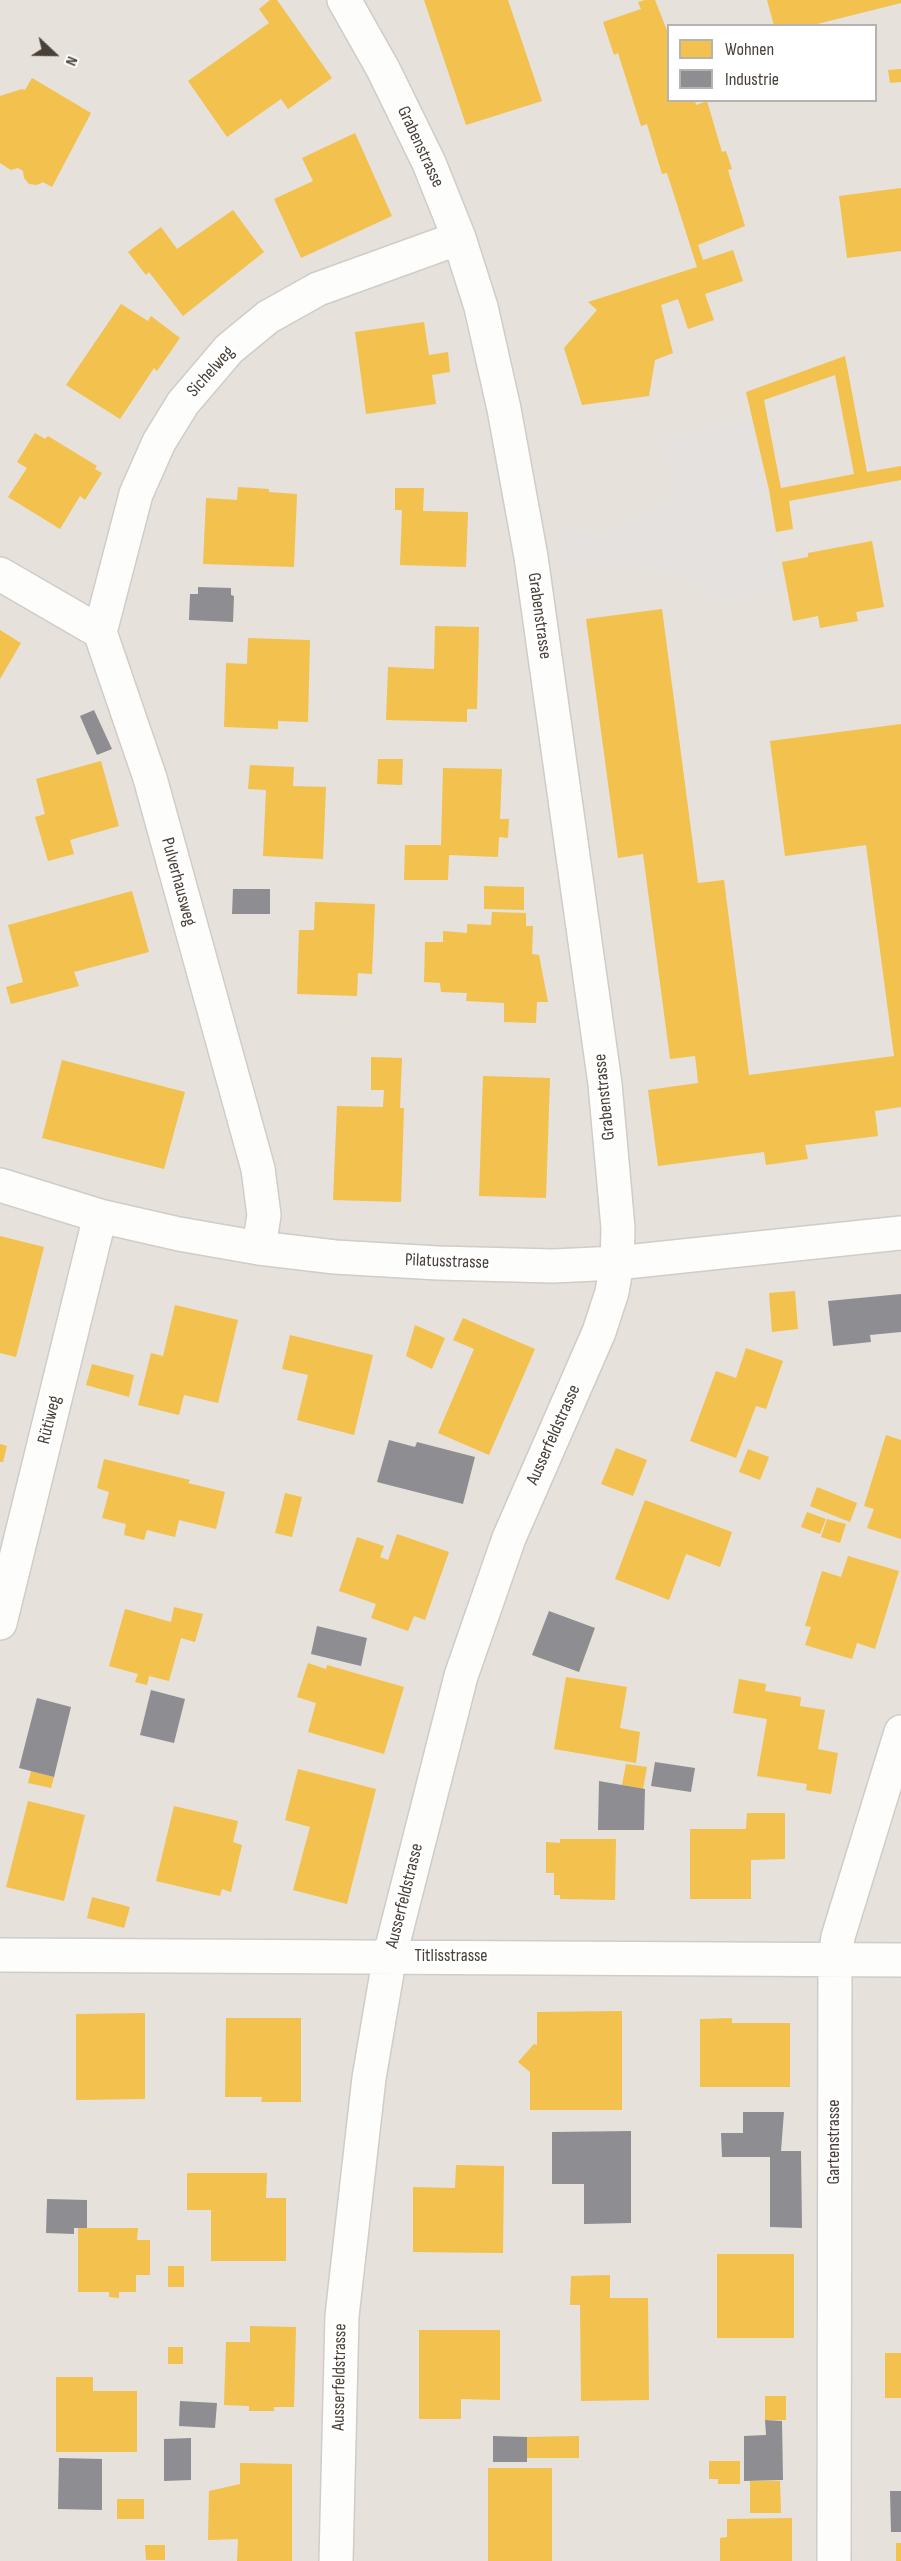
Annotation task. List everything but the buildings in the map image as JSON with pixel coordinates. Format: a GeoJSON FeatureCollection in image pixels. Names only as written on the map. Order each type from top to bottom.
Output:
{"type":"FeatureCollection","features":[{"type":"Feature","properties":{"kind":"street","name":"Grabenstrasse"},"geometry":{"type":"LineString","coordinates":[[344,0],[383,69],[429,163],[459,238],[481,308],[504,409],[531,557],[605,1084],[618,1228],[617,1263]]}},
{"type":"Feature","properties":{"kind":"street","name":"Sichelweg"},"geometry":{"type":"LineString","coordinates":[[100,632],[136,494],[159,442],[183,403],[229,349],[268,317],[318,289],[459,238]]}},
{"type":"Feature","properties":{"kind":"street"},"geometry":{"type":"LineString","coordinates":[[0,574],[100,632]]}},
{"type":"Feature","properties":{"kind":"street","name":"Pulverhausweg"},"geometry":{"type":"LineString","coordinates":[[100,632],[150,778],[258,1169],[264,1215],[259,1248]]}},
{"type":"Feature","properties":{"kind":"street","name":"Pilatusstrasse"},"geometry":{"type":"LineString","coordinates":[[0,1185],[100,1216],[179,1234],[259,1248],[335,1257],[438,1263],[553,1266],[617,1263],[901,1233]]}},
{"type":"Feature","properties":{"kind":"street","name":"Rütiweg"},"geometry":{"type":"LineString","coordinates":[[0,1623],[100,1216]]}},
{"type":"Feature","properties":{"kind":"street","name":"Ausserfeldstrasse"},"geometry":{"type":"LineString","coordinates":[[336,2561],[342,2316],[369,2078],[390,1955],[461,1676],[509,1539],[599,1332],[612,1292],[617,1263]]}},
{"type":"Feature","properties":{"kind":"street","name":"Gartenstrasse"},"geometry":{"type":"LineString","coordinates":[[834,2561],[834,1959],[838,1937],[901,1732]]}},
{"type":"Feature","properties":{"kind":"street"},"geometry":{"type":"LineString","coordinates":[[0,1955],[0,1975]]}},
{"type":"Feature","properties":{"kind":"street","name":"Titlisstrasse"},"geometry":{"type":"LineString","coordinates":[[0,1955],[390,1955],[901,1960]]}},
{"type":"Feature","properties":{"kind":"shaded area"},"geometry":{"type":"Polygon","coordinates":[[[0,0],[901,0],[901,2561],[0,2561],[0,0]]]}},
{"type":"Feature","properties":{"kind":"shaded area"},"geometry":{"type":"Polygon","coordinates":[[[751,417],[786,589],[720,602],[679,575],[614,564],[564,566],[559,531],[606,532],[674,499],[662,440],[751,417]]]}}]}
